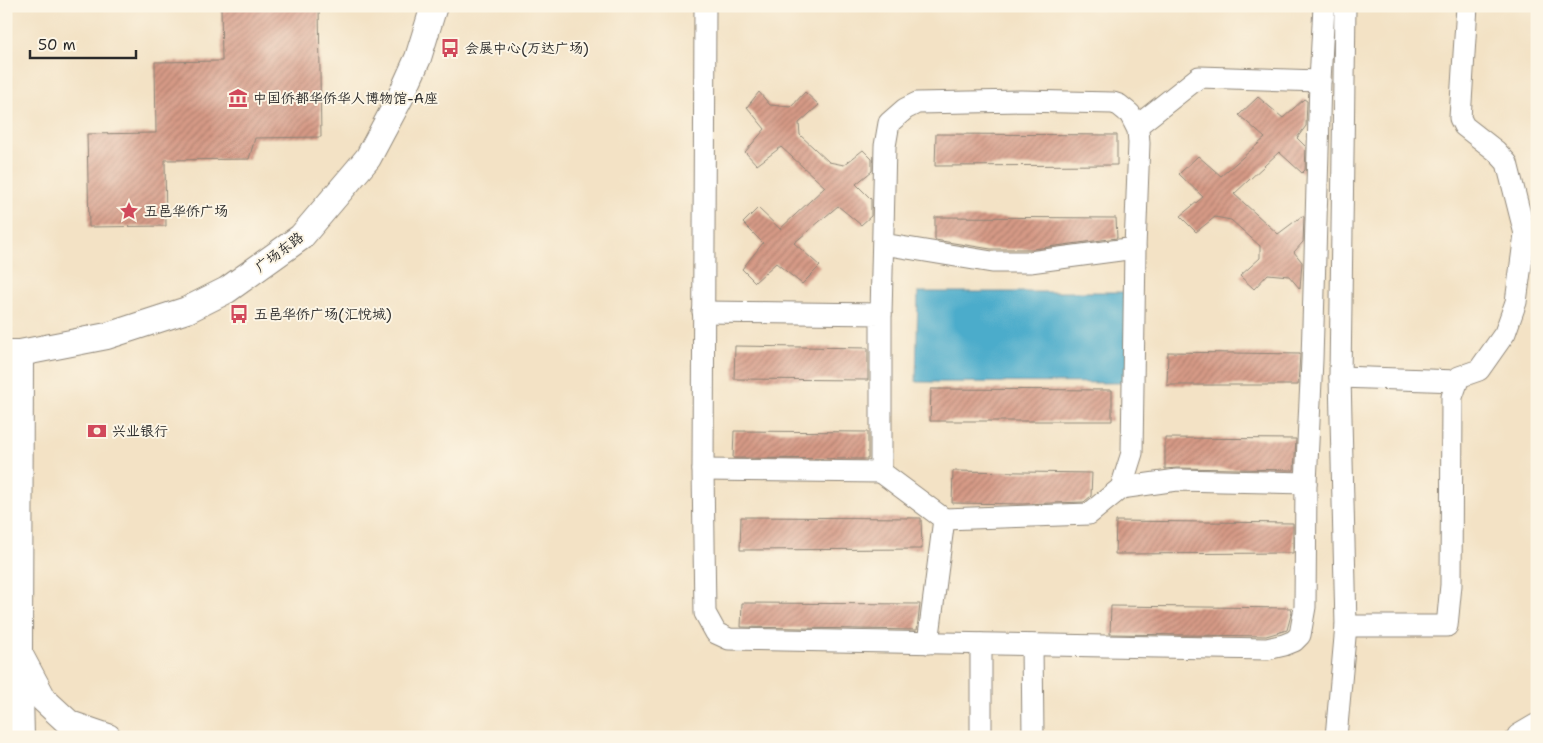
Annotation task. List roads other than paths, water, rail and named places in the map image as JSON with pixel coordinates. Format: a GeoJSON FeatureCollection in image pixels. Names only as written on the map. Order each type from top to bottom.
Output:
{"type":"FeatureCollection","features":[{"type":"Feature","properties":{"kind":"main road","name":"广场东路"},"geometry":{"type":"LineString","coordinates":[[13,352],[107,336],[187,310],[227,290],[301,237],[368,158],[404,90],[418,58],[434,6]]}},
{"type":"Feature","properties":{"kind":"main road"},"geometry":{"type":"LineString","coordinates":[[13,352],[20,737]]}},
{"type":"Feature","properties":{"kind":"main road"},"geometry":{"type":"LineString","coordinates":[[19,653],[44,700],[63,718],[70,724],[108,737]]}},
{"type":"Feature","properties":{"kind":"main road"},"geometry":{"type":"LineString","coordinates":[[1520,737],[1537,727]]}},
{"type":"Feature","properties":{"kind":"street"},"geometry":{"type":"LineString","coordinates":[[704,6],[703,470],[705,613],[716,633],[729,639],[1267,648],[1284,645],[1294,641],[1300,635],[1305,607],[1306,483],[1324,6]]}},
{"type":"Feature","properties":{"kind":"street"},"geometry":{"type":"LineString","coordinates":[[1336,737],[1346,626],[1340,377],[1345,6]]}},
{"type":"Feature","properties":{"kind":"street"},"geometry":{"type":"LineString","coordinates":[[1346,626],[1447,626],[1451,584],[1452,397],[1459,377],[1479,370],[1505,334],[1516,302],[1524,234],[1507,163],[1496,151],[1464,126],[1460,118],[1467,6]]}},
{"type":"Feature","properties":{"kind":"street"},"geometry":{"type":"LineString","coordinates":[[1137,126],[1199,76],[1320,81]]}},
{"type":"Feature","properties":{"kind":"street"},"geometry":{"type":"LineString","coordinates":[[882,472],[883,244],[885,146],[889,123],[899,113],[912,104],[917,103],[1021,100],[1113,103],[1119,105],[1130,114],[1137,126],[1140,143],[1135,248],[1132,454],[1121,488]]}},
{"type":"Feature","properties":{"kind":"street"},"geometry":{"type":"LineString","coordinates":[[883,244],[992,262],[1030,262],[1135,248]]}},
{"type":"Feature","properties":{"kind":"street"},"geometry":{"type":"LineString","coordinates":[[703,312],[882,314]]}},
{"type":"Feature","properties":{"kind":"street"},"geometry":{"type":"LineString","coordinates":[[1340,377],[1458,381]]}},
{"type":"Feature","properties":{"kind":"street"},"geometry":{"type":"LineString","coordinates":[[703,470],[882,472],[944,519],[1089,514],[1121,488],[1178,480],[1306,483]]}},
{"type":"Feature","properties":{"kind":"street"},"geometry":{"type":"LineString","coordinates":[[928,643],[944,519]]}},
{"type":"Feature","properties":{"kind":"street"},"geometry":{"type":"LineString","coordinates":[[981,644],[981,737]]}},
{"type":"Feature","properties":{"kind":"street"},"geometry":{"type":"LineString","coordinates":[[1032,644],[1033,737]]}},
{"type":"Feature","properties":{"kind":"water"},"geometry":{"type":"Polygon","coordinates":[[[918,292],[1127,292],[1128,383],[916,382],[918,292]]]}},
{"type":"Feature","properties":{"kind":"place","name":"会展中心(万达广场)"},"geometry":{"type":"Point","coordinates":[450,48]}},
{"type":"Feature","properties":{"kind":"place","name":"中国侨都华侨华人博物馆-A座"},"geometry":{"type":"Point","coordinates":[238,98]}},
{"type":"Feature","properties":{"kind":"place","name":"五邑华侨广场"},"geometry":{"type":"Point","coordinates":[129,211]}},
{"type":"Feature","properties":{"kind":"place","name":"五邑华侨广场(汇悦城)"},"geometry":{"type":"Point","coordinates":[239,314]}},
{"type":"Feature","properties":{"kind":"place","name":"兴业银行"},"geometry":{"type":"Point","coordinates":[97,431]}}]}
